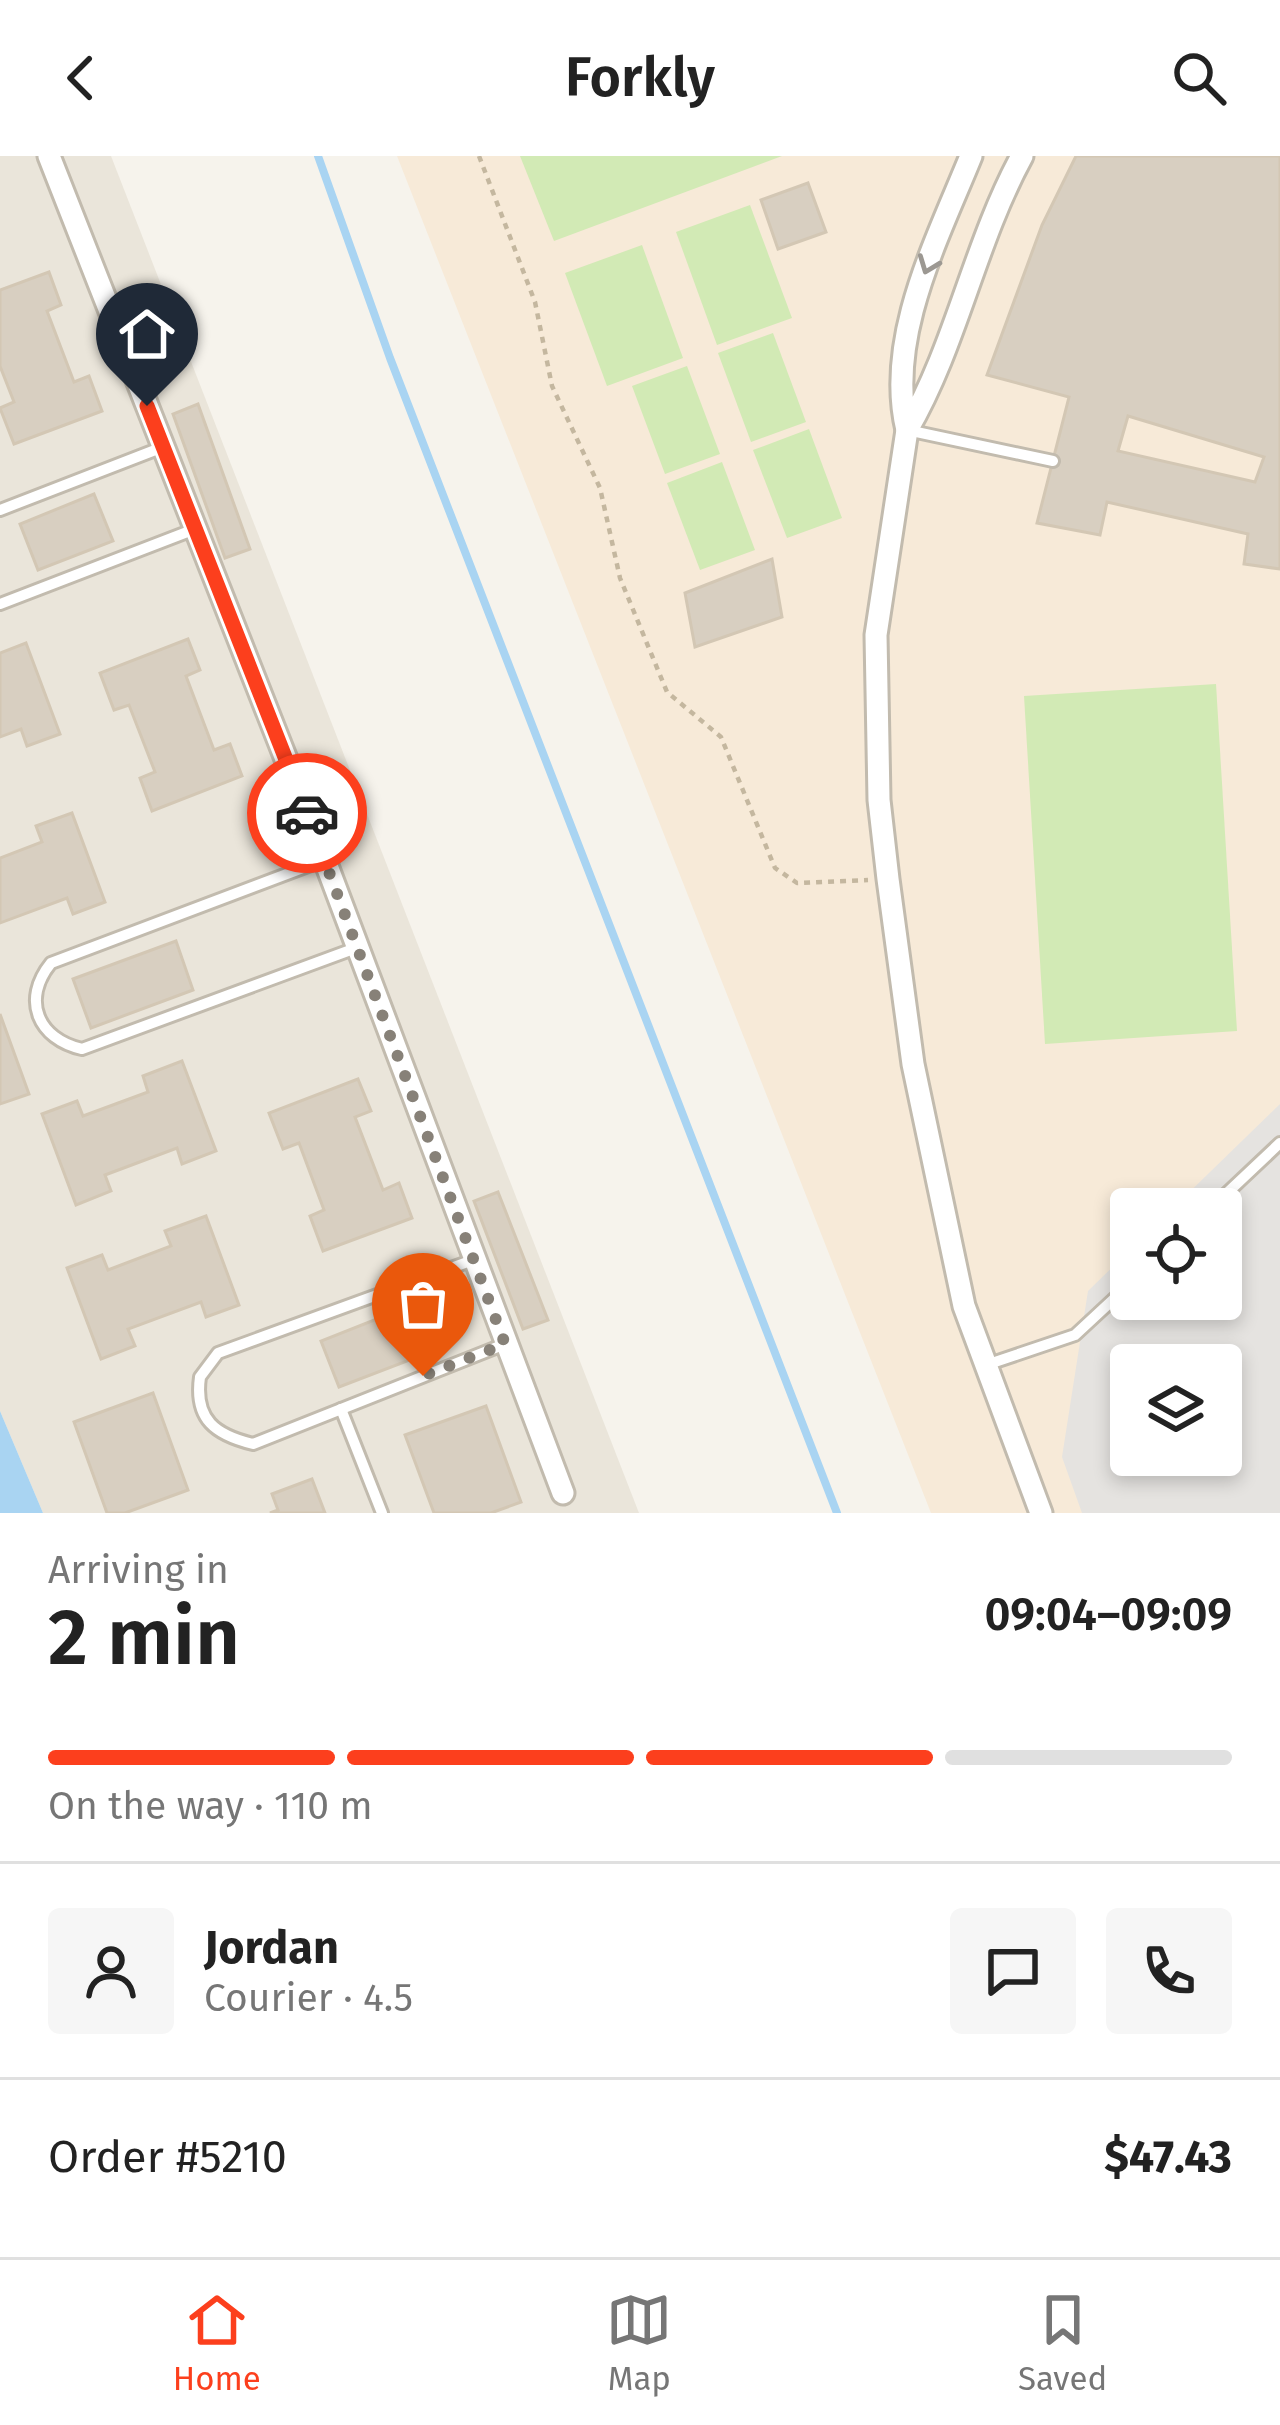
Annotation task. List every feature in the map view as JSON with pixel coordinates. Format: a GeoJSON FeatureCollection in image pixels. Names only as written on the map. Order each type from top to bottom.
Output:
{"type":"FeatureCollection","features":[{"type":"Feature","properties":{"kind":"street"},"geometry":{"type":"LineString","coordinates":[[49,156],[324,860],[563,1493]]}},
{"type":"Feature","properties":{"kind":"street"},"geometry":{"type":"LineString","coordinates":[[908,430],[898,390],[922,280],[970,156]]}},
{"type":"Feature","properties":{"kind":"street"},"geometry":{"type":"LineString","coordinates":[[1022,156],[989,216],[933,386],[908,430],[876,635],[879,800],[913,1064],[964,1306],[1041,1513]]}},
{"type":"Feature","properties":{"kind":"lane"},"geometry":{"type":"LineString","coordinates":[[908,430],[1053,461]]}},
{"type":"Feature","properties":{"kind":"lane"},"geometry":{"type":"LineString","coordinates":[[0,510],[163,447]]}},
{"type":"Feature","properties":{"kind":"lane"},"geometry":{"type":"LineString","coordinates":[[0,604],[195,529]]}},
{"type":"Feature","properties":{"kind":"lane"},"geometry":{"type":"LineString","coordinates":[[324,860],[51,963],[35,991],[39,1021],[52,1037],[82,1048],[356,948]]}},
{"type":"Feature","properties":{"kind":"lane"},"geometry":{"type":"LineString","coordinates":[[1232,1188],[1280,1143]]}},
{"type":"Feature","properties":{"kind":"lane"},"geometry":{"type":"LineString","coordinates":[[473,1260],[218,1353],[200,1378],[203,1417],[220,1436],[254,1444],[505,1344]]}},
{"type":"Feature","properties":{"kind":"lane"},"geometry":{"type":"LineString","coordinates":[[986,1365],[1075,1335],[1110,1302]]}},
{"type":"Feature","properties":{"kind":"lane"},"geometry":{"type":"LineString","coordinates":[[341,1409],[382,1513]]}},
{"type":"Feature","properties":{"kind":"path"},"geometry":{"type":"LineString","coordinates":[[479,156],[535,302],[552,386],[600,488],[620,578],[667,692],[722,737],[775,868],[796,883],[887,879]]}},
{"type":"Feature","properties":{"kind":"shaded area"},"geometry":{"type":"Polygon","coordinates":[[[0,156],[111,156],[639,1513],[43,1513],[0,1411],[0,156]]]}},
{"type":"Feature","properties":{"kind":"shaded area"},"geometry":{"type":"Polygon","coordinates":[[[397,156],[1280,156],[1280,1513],[931,1513],[397,156]]]}},
{"type":"Feature","properties":{"kind":"shaded area"},"geometry":{"type":"Polygon","coordinates":[[[1280,1104],[1280,1513],[1082,1513],[1062,1457],[1088,1291],[1110,1270],[1110,1320],[1242,1320],[1242,1188],[1194,1188],[1280,1104]]]}},
{"type":"Feature","properties":{"kind":"green space"},"geometry":{"type":"Polygon","coordinates":[[[520,156],[782,156],[554,241],[520,156]]]}},
{"type":"Feature","properties":{"kind":"green space"},"geometry":{"type":"Polygon","coordinates":[[[750,205],[792,318],[717,345],[676,232],[750,205]]]}},
{"type":"Feature","properties":{"kind":"green space"},"geometry":{"type":"Polygon","coordinates":[[[642,245],[683,358],[607,386],[565,273],[642,245]]]}},
{"type":"Feature","properties":{"kind":"green space"},"geometry":{"type":"Polygon","coordinates":[[[773,333],[806,422],[751,442],[718,353],[773,333]]]}},
{"type":"Feature","properties":{"kind":"green space"},"geometry":{"type":"Polygon","coordinates":[[[687,366],[720,454],[665,474],[632,386],[687,366]]]}},
{"type":"Feature","properties":{"kind":"green space"},"geometry":{"type":"Polygon","coordinates":[[[809,429],[842,518],[787,538],[753,450],[809,429]]]}},
{"type":"Feature","properties":{"kind":"green space"},"geometry":{"type":"Polygon","coordinates":[[[722,462],[755,550],[700,570],[667,483],[722,462]]]}},
{"type":"Feature","properties":{"kind":"green space"},"geometry":{"type":"Polygon","coordinates":[[[1216,684],[1237,1031],[1045,1044],[1024,696],[1216,684]]]}},
{"type":"Feature","properties":{"kind":"water"},"geometry":{"type":"Polygon","coordinates":[[[0,1411],[43,1513],[0,1513],[0,1411]]]}},
{"type":"Feature","properties":{"kind":"building"},"geometry":{"type":"Polygon","coordinates":[[[1076,156],[1280,156],[1280,569],[1244,564],[1248,534],[1107,502],[1100,535],[1037,523],[1069,397],[987,375],[1042,225],[1076,156]],[[1128,416],[1118,451],[1255,482],[1264,457],[1128,416]]]}},
{"type":"Feature","properties":{"kind":"building"},"geometry":{"type":"Polygon","coordinates":[[[808,183],[826,232],[778,249],[761,200],[808,183]]]}},
{"type":"Feature","properties":{"kind":"building"},"geometry":{"type":"Polygon","coordinates":[[[49,272],[61,305],[47,311],[74,382],[89,376],[102,411],[14,444],[0,408],[14,402],[0,366],[0,290],[49,272]]]}},
{"type":"Feature","properties":{"kind":"building"},"geometry":{"type":"Polygon","coordinates":[[[198,404],[250,549],[225,558],[173,414],[198,404]]]}},
{"type":"Feature","properties":{"kind":"building"},"geometry":{"type":"Polygon","coordinates":[[[94,494],[113,541],[38,570],[20,524],[94,494]]]}},
{"type":"Feature","properties":{"kind":"building"},"geometry":{"type":"Polygon","coordinates":[[[772,559],[782,617],[695,647],[685,593],[772,559]]]}},
{"type":"Feature","properties":{"kind":"building"},"geometry":{"type":"Polygon","coordinates":[[[188,639],[200,670],[186,676],[214,750],[230,744],[242,776],[152,811],[140,778],[155,772],[129,705],[114,710],[100,673],[188,639]]]}},
{"type":"Feature","properties":{"kind":"building"},"geometry":{"type":"Polygon","coordinates":[[[26,643],[60,734],[27,746],[21,729],[0,737],[0,653],[26,643]]]}},
{"type":"Feature","properties":{"kind":"building"},"geometry":{"type":"Polygon","coordinates":[[[72,813],[105,902],[73,914],[67,898],[0,923],[0,858],[42,842],[36,826],[72,813]]]}},
{"type":"Feature","properties":{"kind":"building"},"geometry":{"type":"Polygon","coordinates":[[[176,941],[193,990],[91,1028],[73,979],[176,941]]]}},
{"type":"Feature","properties":{"kind":"building"},"geometry":{"type":"Polygon","coordinates":[[[0,1014],[29,1094],[0,1104],[0,1014]]]}},
{"type":"Feature","properties":{"kind":"building"},"geometry":{"type":"Polygon","coordinates":[[[182,1061],[216,1151],[182,1164],[177,1148],[105,1175],[111,1191],[76,1205],[42,1114],[77,1101],[83,1116],[148,1092],[143,1076],[182,1061]]]}},
{"type":"Feature","properties":{"kind":"building"},"geometry":{"type":"Polygon","coordinates":[[[358,1079],[371,1111],[355,1117],[383,1190],[399,1183],[412,1218],[323,1251],[310,1216],[324,1210],[299,1143],[283,1149],[269,1113],[358,1079]]]}},
{"type":"Feature","properties":{"kind":"building"},"geometry":{"type":"Polygon","coordinates":[[[498,1192],[548,1320],[523,1329],[474,1201],[498,1192]]]}},
{"type":"Feature","properties":{"kind":"building"},"geometry":{"type":"Polygon","coordinates":[[[206,1216],[239,1305],[206,1317],[201,1302],[128,1329],[135,1346],[101,1359],[67,1268],[102,1255],[108,1270],[171,1246],[165,1231],[206,1216]]]}},
{"type":"Feature","properties":{"kind":"building"},"geometry":{"type":"Polygon","coordinates":[[[397,1311],[415,1358],[339,1387],[321,1341],[397,1311]]]}},
{"type":"Feature","properties":{"kind":"building"},"geometry":{"type":"Polygon","coordinates":[[[153,1393],[188,1490],[125,1513],[107,1513],[74,1422],[153,1393]]]}},
{"type":"Feature","properties":{"kind":"building"},"geometry":{"type":"Polygon","coordinates":[[[486,1406],[521,1502],[491,1513],[434,1513],[405,1435],[486,1406]]]}},
{"type":"Feature","properties":{"kind":"building"},"geometry":{"type":"Polygon","coordinates":[[[312,1479],[325,1513],[270,1513],[278,1510],[272,1494],[312,1479]]]}},
{"type":"Feature","properties":{"kind":"waterway"},"geometry":{"type":"LineString","coordinates":[[318,156],[390,358],[837,1513]]}},
{"type":"Feature","properties":{"kind":"way so far"},"geometry":{"type":"LineString","coordinates":[[307,813],[505,1344],[423,1376]]}},
{"type":"Feature","properties":{"kind":"route"},"geometry":{"type":"LineString","coordinates":[[147,406],[307,813]]}}]}
